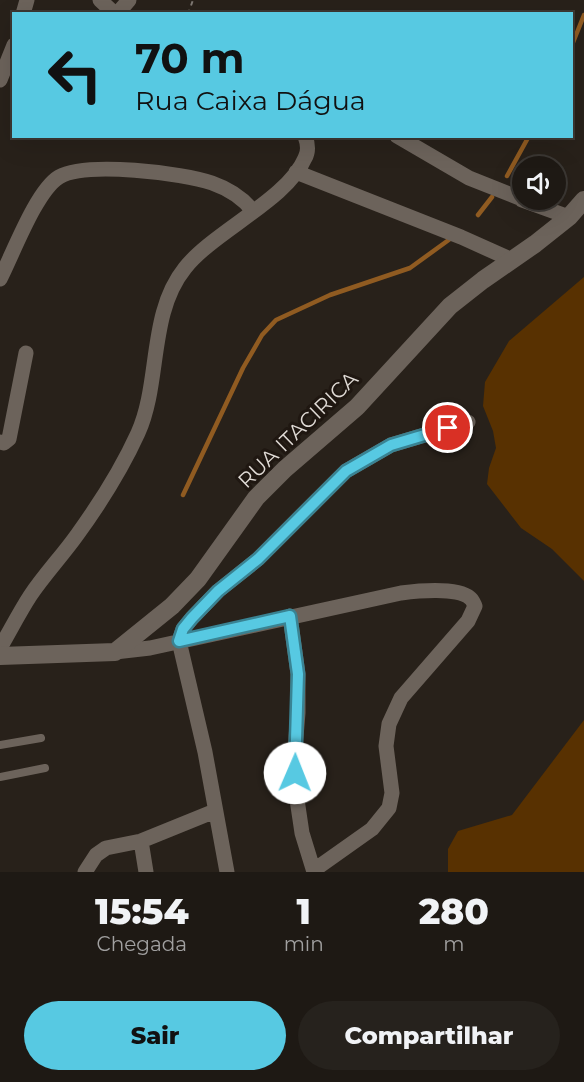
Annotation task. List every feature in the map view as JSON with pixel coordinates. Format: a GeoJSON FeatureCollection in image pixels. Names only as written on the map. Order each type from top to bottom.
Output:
{"type":"FeatureCollection","features":[{"type":"Feature","properties":{"kind":"street"},"geometry":{"type":"LineString","coordinates":[[100,0],[114,12]]}},
{"type":"Feature","properties":{"kind":"street"},"geometry":{"type":"LineString","coordinates":[[118,12],[129,0]]}},
{"type":"Feature","properties":{"kind":"street"},"geometry":{"type":"LineString","coordinates":[[0,80],[12,50]]}},
{"type":"Feature","properties":{"kind":"street"},"geometry":{"type":"LineString","coordinates":[[0,648],[29,597],[78,534],[138,433],[145,412],[164,310],[185,267],[284,186],[306,156],[308,149],[305,138]]}},
{"type":"Feature","properties":{"kind":"street"},"geometry":{"type":"LineString","coordinates":[[400,138],[469,178],[512,195]]}},
{"type":"Feature","properties":{"kind":"street"},"geometry":{"type":"LineString","coordinates":[[0,279],[31,214],[59,177],[72,173],[110,170],[188,177],[212,183],[239,196],[253,211]]}},
{"type":"Feature","properties":{"kind":"street"},"geometry":{"type":"LineString","coordinates":[[296,172],[461,237],[512,260]]}},
{"type":"Feature","properties":{"kind":"street","name":"RUA ITACIRICA"},"geometry":{"type":"LineString","coordinates":[[115,652],[172,606],[198,579],[256,498],[285,469],[357,407],[450,306],[568,217],[584,200]]}},
{"type":"Feature","properties":{"kind":"street"},"geometry":{"type":"LineString","coordinates":[[550,210],[568,217]]}},
{"type":"Feature","properties":{"kind":"street"},"geometry":{"type":"LineString","coordinates":[[0,442],[4,443],[9,440],[26,353]]}},
{"type":"Feature","properties":{"kind":"street"},"geometry":{"type":"LineString","coordinates":[[181,635],[218,591],[258,559],[346,471],[391,445],[468,422]]}},
{"type":"Feature","properties":{"kind":"street"},"geometry":{"type":"LineString","coordinates":[[0,657],[115,652],[150,648],[181,635],[424,590],[463,594],[471,598],[475,606],[468,621],[401,698],[389,724],[386,746],[392,793],[389,808],[372,829],[314,871],[302,833],[296,786],[294,760],[298,674],[290,616]]}},
{"type":"Feature","properties":{"kind":"street"},"geometry":{"type":"LineString","coordinates":[[181,635],[227,872]]}},
{"type":"Feature","properties":{"kind":"street"},"geometry":{"type":"LineString","coordinates":[[85,872],[96,855],[106,848],[141,841],[215,811]]}},
{"type":"Feature","properties":{"kind":"street"},"geometry":{"type":"LineString","coordinates":[[141,841],[146,872]]}},
{"type":"Feature","properties":{"kind":"lane"},"geometry":{"type":"LineString","coordinates":[[0,745],[41,738]]}},
{"type":"Feature","properties":{"kind":"lane"},"geometry":{"type":"LineString","coordinates":[[0,777],[45,768]]}},
{"type":"Feature","properties":{"kind":"shaded area"},"geometry":{"type":"Polygon","coordinates":[[[584,277],[584,581],[552,549],[521,528],[487,484],[489,468],[496,448],[493,431],[483,406],[485,382],[509,341],[584,277]]]}},
{"type":"Feature","properties":{"kind":"shaded area"},"geometry":{"type":"Polygon","coordinates":[[[584,720],[584,872],[448,872],[448,849],[458,831],[512,815],[584,720]]]}},
{"type":"Feature","properties":{"kind":"waterway"},"geometry":{"type":"LineString","coordinates":[[573,42],[584,15]]}},
{"type":"Feature","properties":{"kind":"waterway"},"geometry":{"type":"LineString","coordinates":[[507,176],[528,138]]}},
{"type":"Feature","properties":{"kind":"waterway"},"geometry":{"type":"LineString","coordinates":[[478,215],[492,197]]}},
{"type":"Feature","properties":{"kind":"waterway"},"geometry":{"type":"LineString","coordinates":[[183,495],[243,368],[262,335],[276,320],[330,295],[410,268],[450,239]]}},
{"type":"Feature","properties":{"kind":"route"},"geometry":{"type":"LineString","coordinates":[[295,773],[298,674],[290,616],[179,641],[183,629],[218,591],[258,559],[346,471],[370,455],[391,445],[448,428]]}}]}
